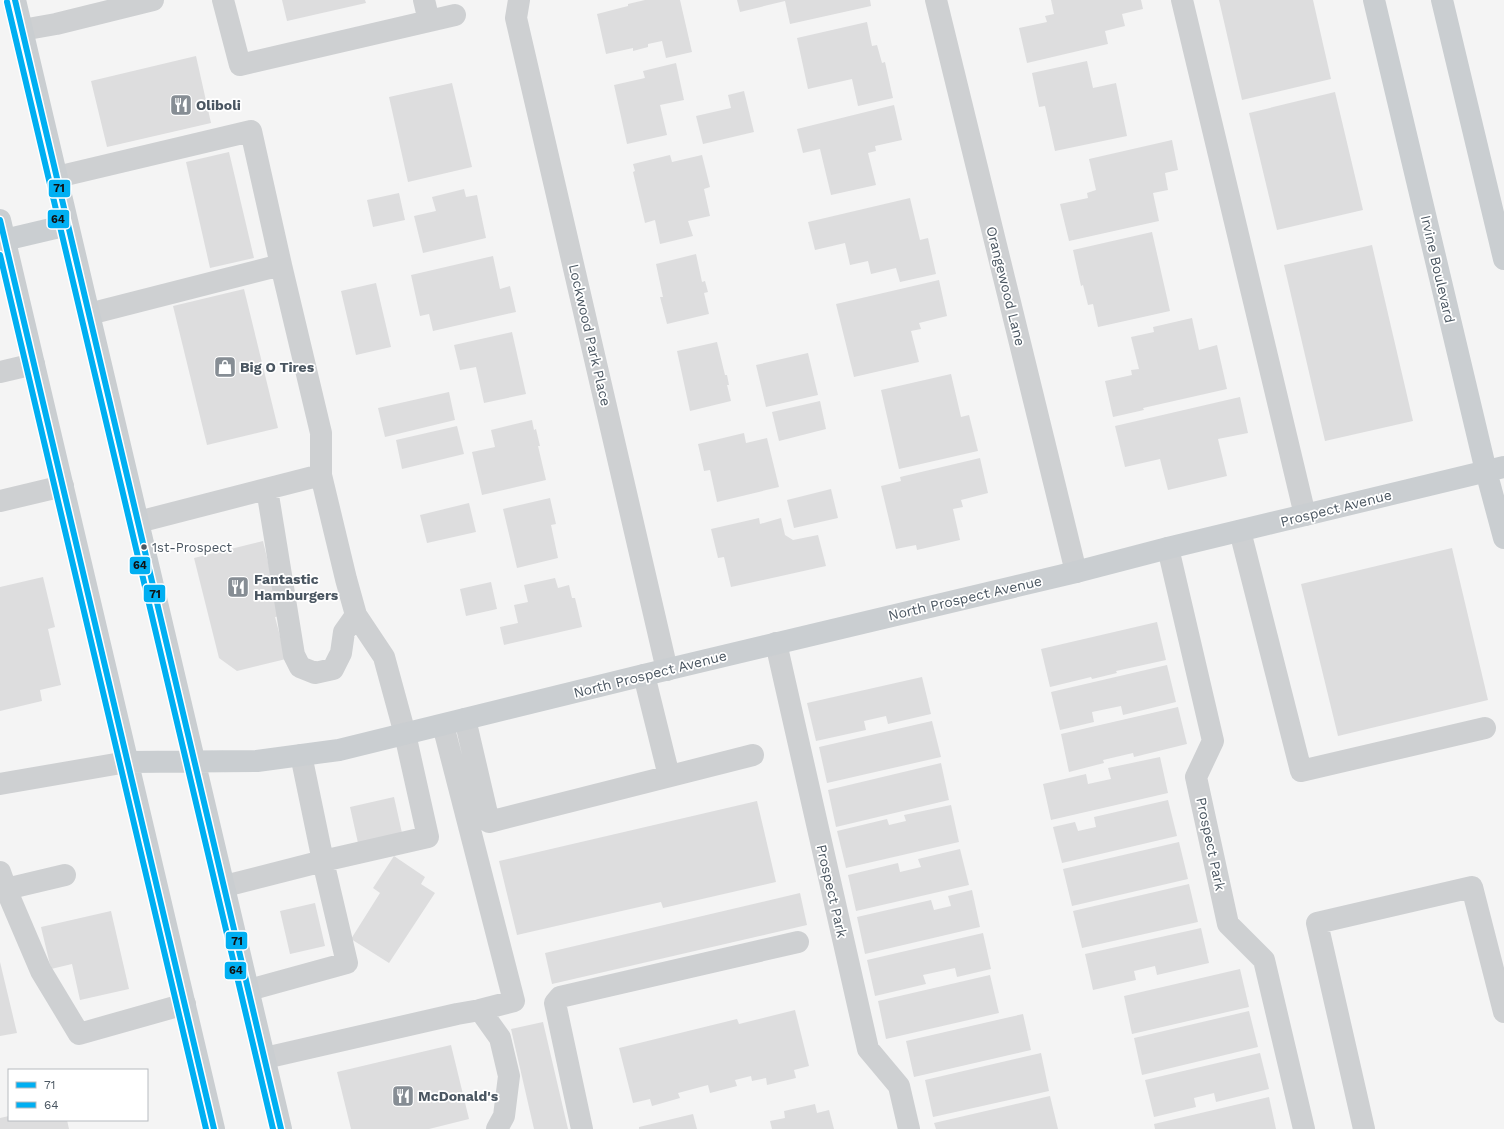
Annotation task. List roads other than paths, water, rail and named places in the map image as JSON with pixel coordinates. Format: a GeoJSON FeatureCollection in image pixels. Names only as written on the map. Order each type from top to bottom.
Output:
{"type":"FeatureCollection","features":[{"type":"Feature","properties":{"kind":"main road"},"geometry":{"type":"LineString","coordinates":[[15,0],[281,1129]]}},
{"type":"Feature","properties":{"kind":"main road","name":"Irvine Boulevard"},"geometry":{"type":"LineString","coordinates":[[1374,0],[1495,469],[1504,538]]}},
{"type":"Feature","properties":{"kind":"main road"},"geometry":{"type":"LineString","coordinates":[[1442,0],[1504,260]]}},
{"type":"Feature","properties":{"kind":"main road"},"geometry":{"type":"LineString","coordinates":[[68,225],[2,233],[214,1129]]}},
{"type":"Feature","properties":{"kind":"main road","name":"Prospect Avenue"},"geometry":{"type":"LineString","coordinates":[[1168,548],[1495,469]]}},
{"type":"Feature","properties":{"kind":"main road","name":"North Prospect Avenue"},"geometry":{"type":"LineString","coordinates":[[127,762],[256,761],[339,750],[776,643],[1076,572],[1168,548]]}},
{"type":"Feature","properties":{"kind":"street"},"geometry":{"type":"LineString","coordinates":[[22,30],[56,24],[153,0]]}},
{"type":"Feature","properties":{"kind":"street"},"geometry":{"type":"LineString","coordinates":[[223,0],[240,65],[455,15]]}},
{"type":"Feature","properties":{"kind":"street"},"geometry":{"type":"LineString","coordinates":[[424,0],[429,21]]}},
{"type":"Feature","properties":{"kind":"street","name":"Lockwood Park Place"},"geometry":{"type":"LineString","coordinates":[[519,0],[516,18],[667,670]]}},
{"type":"Feature","properties":{"kind":"street","name":"Orangewood Lane"},"geometry":{"type":"LineString","coordinates":[[936,0],[1076,572]]}},
{"type":"Feature","properties":{"kind":"street"},"geometry":{"type":"LineString","coordinates":[[1182,0],[1305,515]]}},
{"type":"Feature","properties":{"kind":"street"},"geometry":{"type":"LineString","coordinates":[[56,177],[251,131],[321,433],[321,475],[356,615],[384,657],[406,734],[428,837],[224,886]]}},
{"type":"Feature","properties":{"kind":"street"},"geometry":{"type":"LineString","coordinates":[[89,314],[281,265]]}},
{"type":"Feature","properties":{"kind":"street"},"geometry":{"type":"LineString","coordinates":[[0,372],[34,364]]}},
{"type":"Feature","properties":{"kind":"street"},"geometry":{"type":"LineString","coordinates":[[138,522],[321,475]]}},
{"type":"Feature","properties":{"kind":"street"},"geometry":{"type":"LineString","coordinates":[[0,501],[63,486]]}},
{"type":"Feature","properties":{"kind":"street"},"geometry":{"type":"LineString","coordinates":[[267,489],[294,655],[300,667],[315,673],[332,669],[341,653],[344,632],[356,615]]}},
{"type":"Feature","properties":{"kind":"street"},"geometry":{"type":"LineString","coordinates":[[1240,531],[1301,771],[1485,728]]}},
{"type":"Feature","properties":{"kind":"street","name":"Prospect Park"},"geometry":{"type":"LineString","coordinates":[[1168,548],[1212,741],[1196,777],[1228,924],[1264,960],[1304,1129]]}},
{"type":"Feature","properties":{"kind":"street","name":"Prospect Park"},"geometry":{"type":"LineString","coordinates":[[776,643],[868,1049],[899,1086],[909,1129]]}},
{"type":"Feature","properties":{"kind":"street"},"geometry":{"type":"LineString","coordinates":[[644,675],[669,776]]}},
{"type":"Feature","properties":{"kind":"street"},"geometry":{"type":"LineString","coordinates":[[465,719],[489,822],[752,755]]}},
{"type":"Feature","properties":{"kind":"street"},"geometry":{"type":"LineString","coordinates":[[265,1058],[514,1001],[443,725]]}},
{"type":"Feature","properties":{"kind":"street"},"geometry":{"type":"LineString","coordinates":[[248,990],[346,963],[301,755]]}},
{"type":"Feature","properties":{"kind":"street"},"geometry":{"type":"LineString","coordinates":[[0,784],[127,762]]}},
{"type":"Feature","properties":{"kind":"street"},"geometry":{"type":"LineString","coordinates":[[65,874],[3,881],[40,971],[79,1034],[185,1004]]}},
{"type":"Feature","properties":{"kind":"street"},"geometry":{"type":"LineString","coordinates":[[1364,1129],[1317,923],[1472,887],[1504,1012]]}},
{"type":"Feature","properties":{"kind":"street"},"geometry":{"type":"LineString","coordinates":[[582,1129],[555,1003],[560,997],[798,942]]}},
{"type":"Feature","properties":{"kind":"street"},"geometry":{"type":"LineString","coordinates":[[480,1010],[500,1038],[509,1076],[504,1116],[497,1129]]}},
{"type":"Feature","properties":{"kind":"place","name":"Oliboli"},"geometry":{"type":"Point","coordinates":[181,105]}},
{"type":"Feature","properties":{"kind":"place","name":"Big O Tires"},"geometry":{"type":"Point","coordinates":[225,367]}},
{"type":"Feature","properties":{"kind":"place","name":"1st-Prospect"},"geometry":{"type":"Point","coordinates":[144,547]}},
{"type":"Feature","properties":{"kind":"place","name":"Fantastic Hamburgers"},"geometry":{"type":"Point","coordinates":[238,587]}},
{"type":"Feature","properties":{"kind":"place","name":"McDonald's"},"geometry":{"type":"Point","coordinates":[403,1096]}}]}
